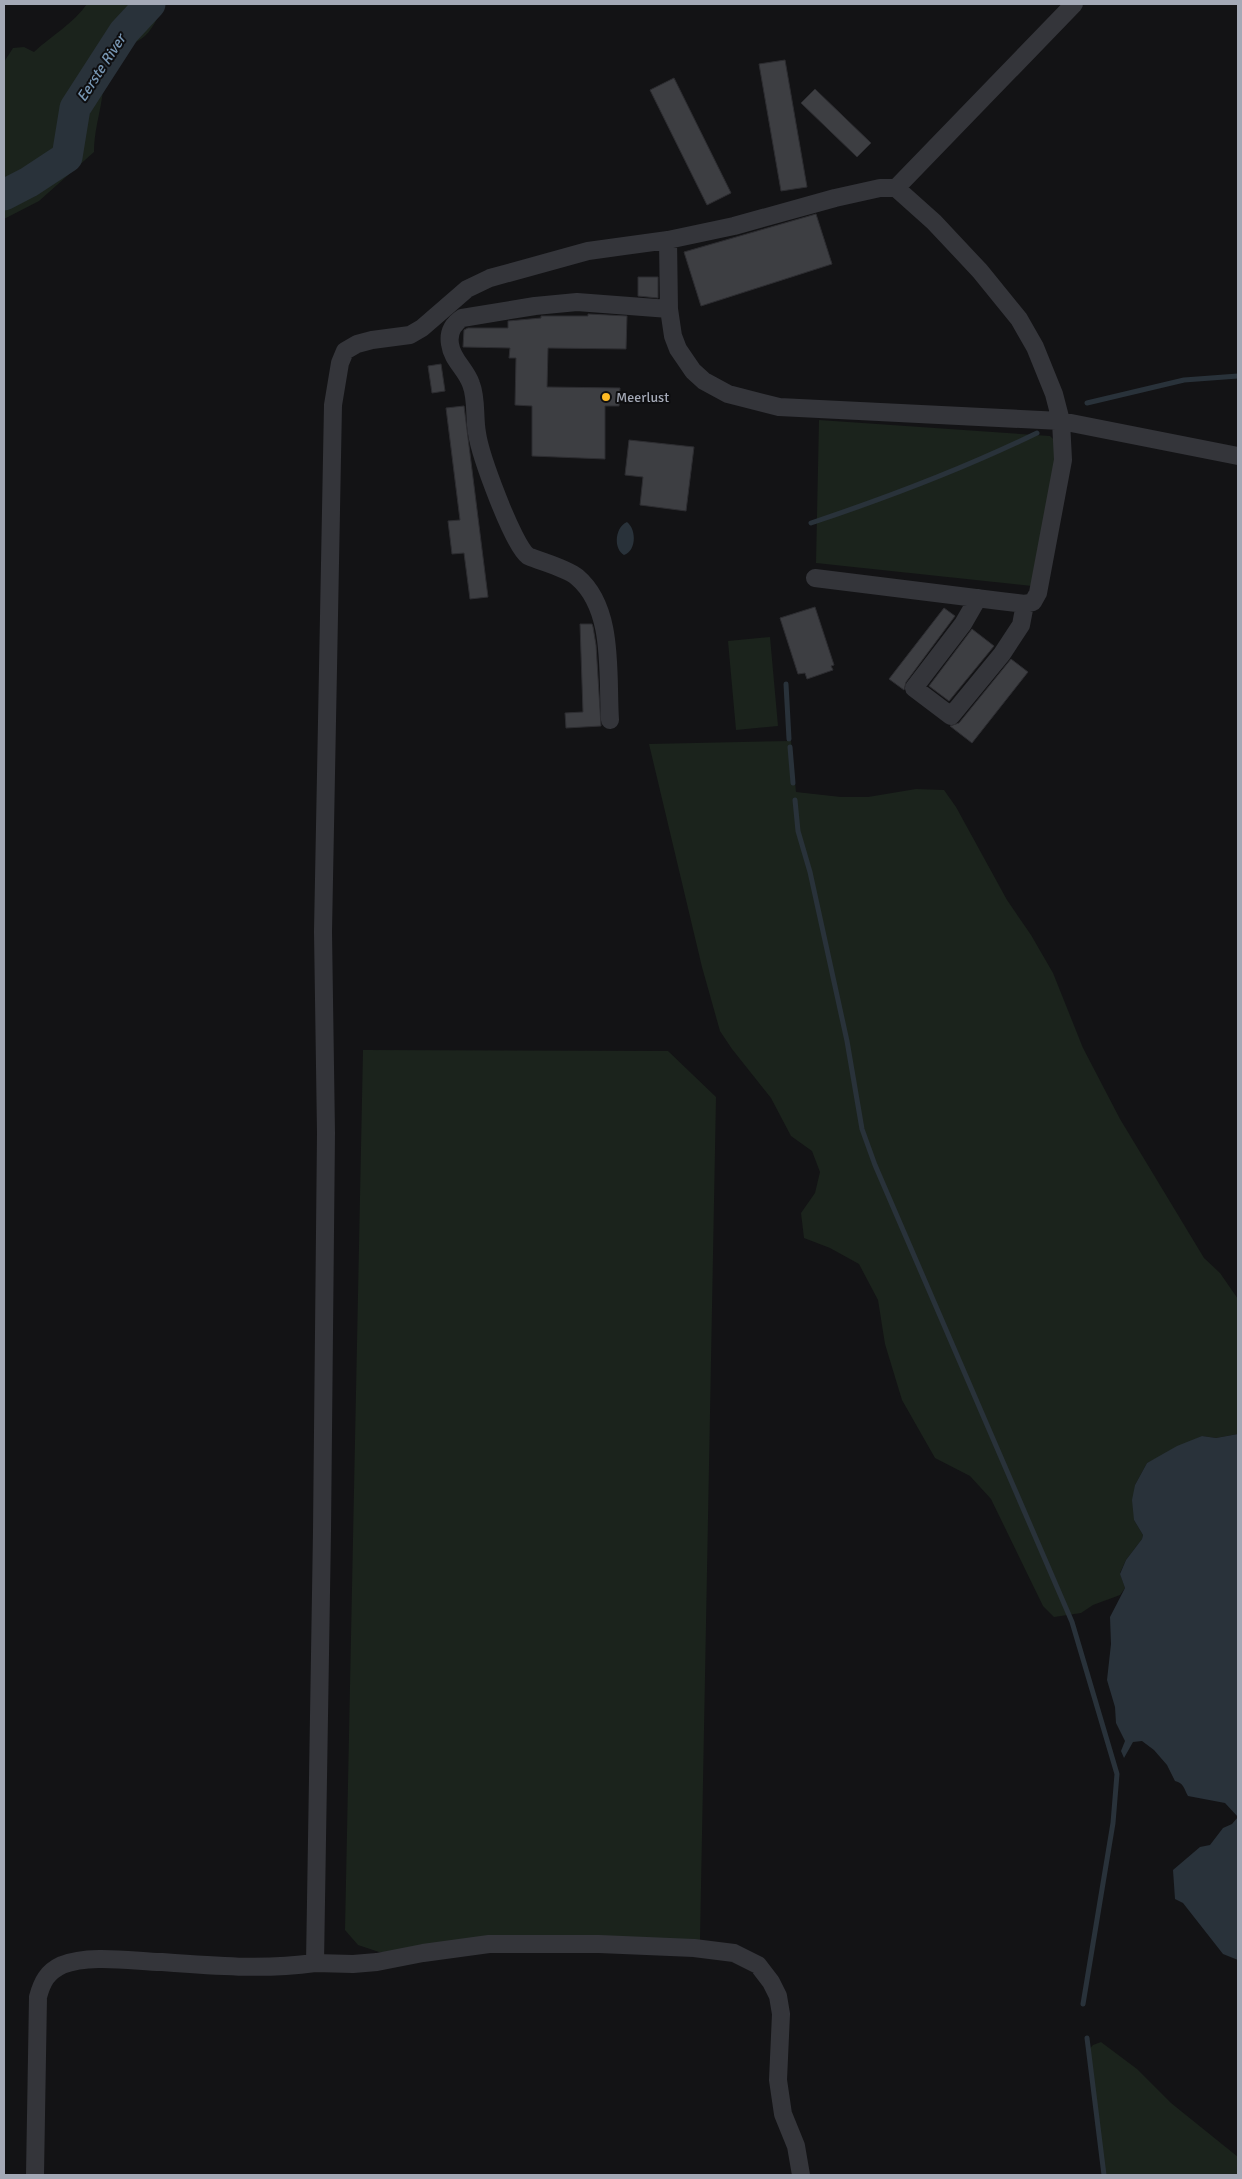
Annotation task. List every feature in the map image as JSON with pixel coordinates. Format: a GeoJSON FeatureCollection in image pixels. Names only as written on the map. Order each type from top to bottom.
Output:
{"type":"FeatureCollection","features":[{"type":"Feature","properties":{"kind":"street"},"geometry":{"type":"LineString","coordinates":[[896,188],[1074,4]]}},
{"type":"Feature","properties":{"kind":"street"},"geometry":{"type":"LineString","coordinates":[[315,1962],[324,1381],[326,1132],[324,913],[334,405],[340,363],[345,351],[357,344],[410,335],[422,328],[467,289],[490,278],[588,251],[668,240],[734,226],[835,198],[880,188],[896,188],[934,222],[980,271],[1019,318],[1038,355],[1054,394],[1061,421],[1063,460],[1050,532],[1036,598],[1033,602],[1025,604],[815,578]]}},
{"type":"Feature","properties":{"kind":"street"},"geometry":{"type":"LineString","coordinates":[[668,240],[669,309],[673,336],[685,361],[704,381],[728,394],[779,407],[1061,421],[1238,456]]}},
{"type":"Feature","properties":{"kind":"street"},"geometry":{"type":"LineString","coordinates":[[610,720],[605,631],[602,614],[596,599],[577,576],[522,552],[512,535],[480,451],[473,388],[454,358],[449,343],[451,329],[462,318],[552,304],[576,302],[669,309]]}},
{"type":"Feature","properties":{"kind":"street"},"geometry":{"type":"LineString","coordinates":[[978,598],[963,624],[914,688],[951,716],[1002,654],[1021,625],[1025,604]]}},
{"type":"Feature","properties":{"kind":"street"},"geometry":{"type":"LineString","coordinates":[[35,2175],[38,1997],[43,1980],[50,1972],[61,1966],[78,1960],[124,1960],[241,1967],[290,1966],[315,1962],[353,1964],[377,1962],[433,1951],[489,1944],[599,1944],[694,1948],[734,1952],[758,1965],[771,1982],[778,1996],[781,2014],[778,2080],[783,2114],[796,2146],[801,2175]]}},
{"type":"Feature","properties":{"kind":"shaded area"},"geometry":{"type":"Polygon","coordinates":[[[87,4],[164,4],[149,32],[141,39],[117,52],[107,65],[94,152],[39,201],[4,219],[4,62],[13,48],[24,47],[34,52],[69,23],[87,4]]]}},
{"type":"Feature","properties":{"kind":"shaded area"},"geometry":{"type":"Polygon","coordinates":[[[819,420],[1050,436],[1058,444],[1032,586],[816,563],[819,420]]]}},
{"type":"Feature","properties":{"kind":"shaded area"},"geometry":{"type":"Polygon","coordinates":[[[627,522],[634,535],[634,540],[631,549],[624,555],[618,548],[617,538],[620,528],[627,522]]]}},
{"type":"Feature","properties":{"kind":"shaded area"},"geometry":{"type":"Polygon","coordinates":[[[770,637],[778,726],[736,730],[728,641],[770,637]]]}},
{"type":"Feature","properties":{"kind":"shaded area"},"geometry":{"type":"Polygon","coordinates":[[[791,741],[796,792],[841,797],[868,797],[916,789],[944,790],[956,807],[1007,900],[1031,935],[1053,973],[1083,1048],[1120,1119],[1204,1258],[1220,1273],[1238,1299],[1238,1434],[1216,1438],[1202,1436],[1147,1463],[1135,1485],[1134,1520],[1143,1535],[1126,1560],[1120,1573],[1125,1588],[1120,1595],[1093,1605],[1081,1613],[1054,1617],[1043,1606],[991,1499],[970,1476],[935,1458],[902,1400],[885,1344],[878,1300],[859,1264],[830,1248],[804,1238],[801,1213],[815,1193],[820,1172],[812,1151],[791,1136],[771,1098],[720,1031],[702,967],[649,744],[791,741]]]}},
{"type":"Feature","properties":{"kind":"shaded area"},"geometry":{"type":"Polygon","coordinates":[[[363,1050],[668,1051],[716,1097],[700,1940],[463,1939],[399,1952],[379,1952],[358,1945],[345,1930],[363,1050]]]}},
{"type":"Feature","properties":{"kind":"shaded area"},"geometry":{"type":"Polygon","coordinates":[[[1238,1434],[1238,1817],[1225,1803],[1188,1796],[1182,1785],[1175,1781],[1167,1765],[1154,1750],[1142,1741],[1133,1742],[1124,1758],[1121,1751],[1125,1741],[1116,1723],[1115,1707],[1107,1680],[1111,1644],[1110,1617],[1125,1588],[1120,1574],[1126,1560],[1143,1535],[1134,1520],[1132,1500],[1135,1485],[1147,1463],[1177,1446],[1202,1436],[1216,1438],[1238,1434]]]}},
{"type":"Feature","properties":{"kind":"shaded area"},"geometry":{"type":"Polygon","coordinates":[[[1238,1817],[1238,1960],[1223,1954],[1183,1903],[1175,1899],[1173,1870],[1200,1847],[1210,1845],[1223,1828],[1232,1824],[1238,1817]]]}},
{"type":"Feature","properties":{"kind":"shaded area"},"geometry":{"type":"Polygon","coordinates":[[[1101,2042],[1137,2069],[1171,2103],[1238,2157],[1238,2175],[1104,2175],[1088,2051],[1093,2045],[1101,2042]]]}},
{"type":"Feature","properties":{"kind":"building"},"geometry":{"type":"Polygon","coordinates":[[[785,60],[807,187],[781,191],[759,64],[785,60]]]}},
{"type":"Feature","properties":{"kind":"building"},"geometry":{"type":"Polygon","coordinates":[[[674,78],[731,193],[707,205],[650,90],[674,78]]]}},
{"type":"Feature","properties":{"kind":"building"},"geometry":{"type":"Polygon","coordinates":[[[815,89],[871,143],[857,157],[801,103],[815,89]]]}},
{"type":"Feature","properties":{"kind":"building"},"geometry":{"type":"Polygon","coordinates":[[[816,214],[832,264],[701,306],[684,252],[816,214]]]}},
{"type":"Feature","properties":{"kind":"building"},"geometry":{"type":"Polygon","coordinates":[[[638,277],[658,277],[658,298],[638,296],[638,277]]]}},
{"type":"Feature","properties":{"kind":"building"},"geometry":{"type":"Polygon","coordinates":[[[588,314],[627,316],[626,349],[548,348],[547,387],[620,388],[619,406],[605,406],[605,459],[532,456],[532,406],[515,405],[516,358],[509,358],[510,348],[463,347],[464,330],[468,328],[508,328],[508,321],[541,318],[541,316],[588,316],[588,314]]]}},
{"type":"Feature","properties":{"kind":"building"},"geometry":{"type":"Polygon","coordinates":[[[441,364],[445,391],[432,393],[428,366],[441,364]]]}},
{"type":"Feature","properties":{"kind":"building"},"geometry":{"type":"Polygon","coordinates":[[[464,406],[488,597],[470,599],[464,553],[452,554],[448,521],[460,520],[446,408],[464,406]]]}},
{"type":"Feature","properties":{"kind":"building"},"geometry":{"type":"Polygon","coordinates":[[[629,440],[694,447],[686,511],[640,505],[643,477],[625,475],[629,440]]]}},
{"type":"Feature","properties":{"kind":"building"},"geometry":{"type":"Polygon","coordinates":[[[815,607],[834,665],[831,666],[833,670],[807,679],[805,673],[798,674],[780,618],[815,607]]]}},
{"type":"Feature","properties":{"kind":"building"},"geometry":{"type":"Polygon","coordinates":[[[944,608],[955,616],[906,682],[904,690],[889,679],[944,608]]]}},
{"type":"Feature","properties":{"kind":"building"},"geometry":{"type":"Polygon","coordinates":[[[580,624],[592,624],[593,627],[596,645],[601,726],[566,728],[565,713],[583,712],[580,624]]]}},
{"type":"Feature","properties":{"kind":"building"},"geometry":{"type":"Polygon","coordinates":[[[972,629],[994,646],[949,701],[929,686],[972,629]]]}},
{"type":"Feature","properties":{"kind":"building"},"geometry":{"type":"Polygon","coordinates":[[[1011,659],[1028,672],[972,743],[950,726],[959,723],[1011,659]]]}},
{"type":"Feature","properties":{"kind":"waterway","name":"Eerste River"},"geometry":{"type":"LineString","coordinates":[[4,195],[29,182],[67,157],[75,108],[124,32],[150,4]]}},
{"type":"Feature","properties":{"kind":"waterway"},"geometry":{"type":"LineString","coordinates":[[1087,403],[1184,380],[1238,376]]}},
{"type":"Feature","properties":{"kind":"waterway"},"geometry":{"type":"LineString","coordinates":[[811,523],[926,482],[1037,433]]}},
{"type":"Feature","properties":{"kind":"waterway"},"geometry":{"type":"LineString","coordinates":[[786,684],[789,739]]}},
{"type":"Feature","properties":{"kind":"waterway"},"geometry":{"type":"LineString","coordinates":[[790,747],[793,783]]}},
{"type":"Feature","properties":{"kind":"waterway"},"geometry":{"type":"LineString","coordinates":[[795,800],[798,831],[810,872],[847,1041],[862,1129],[875,1165],[1072,1622],[1117,1774],[1113,1823],[1083,2004]]}},
{"type":"Feature","properties":{"kind":"waterway"},"geometry":{"type":"LineString","coordinates":[[1087,2038],[1104,2175]]}},
{"type":"Feature","properties":{"kind":"place","name":"Meerlust"},"geometry":{"type":"Point","coordinates":[606,397]}}]}
